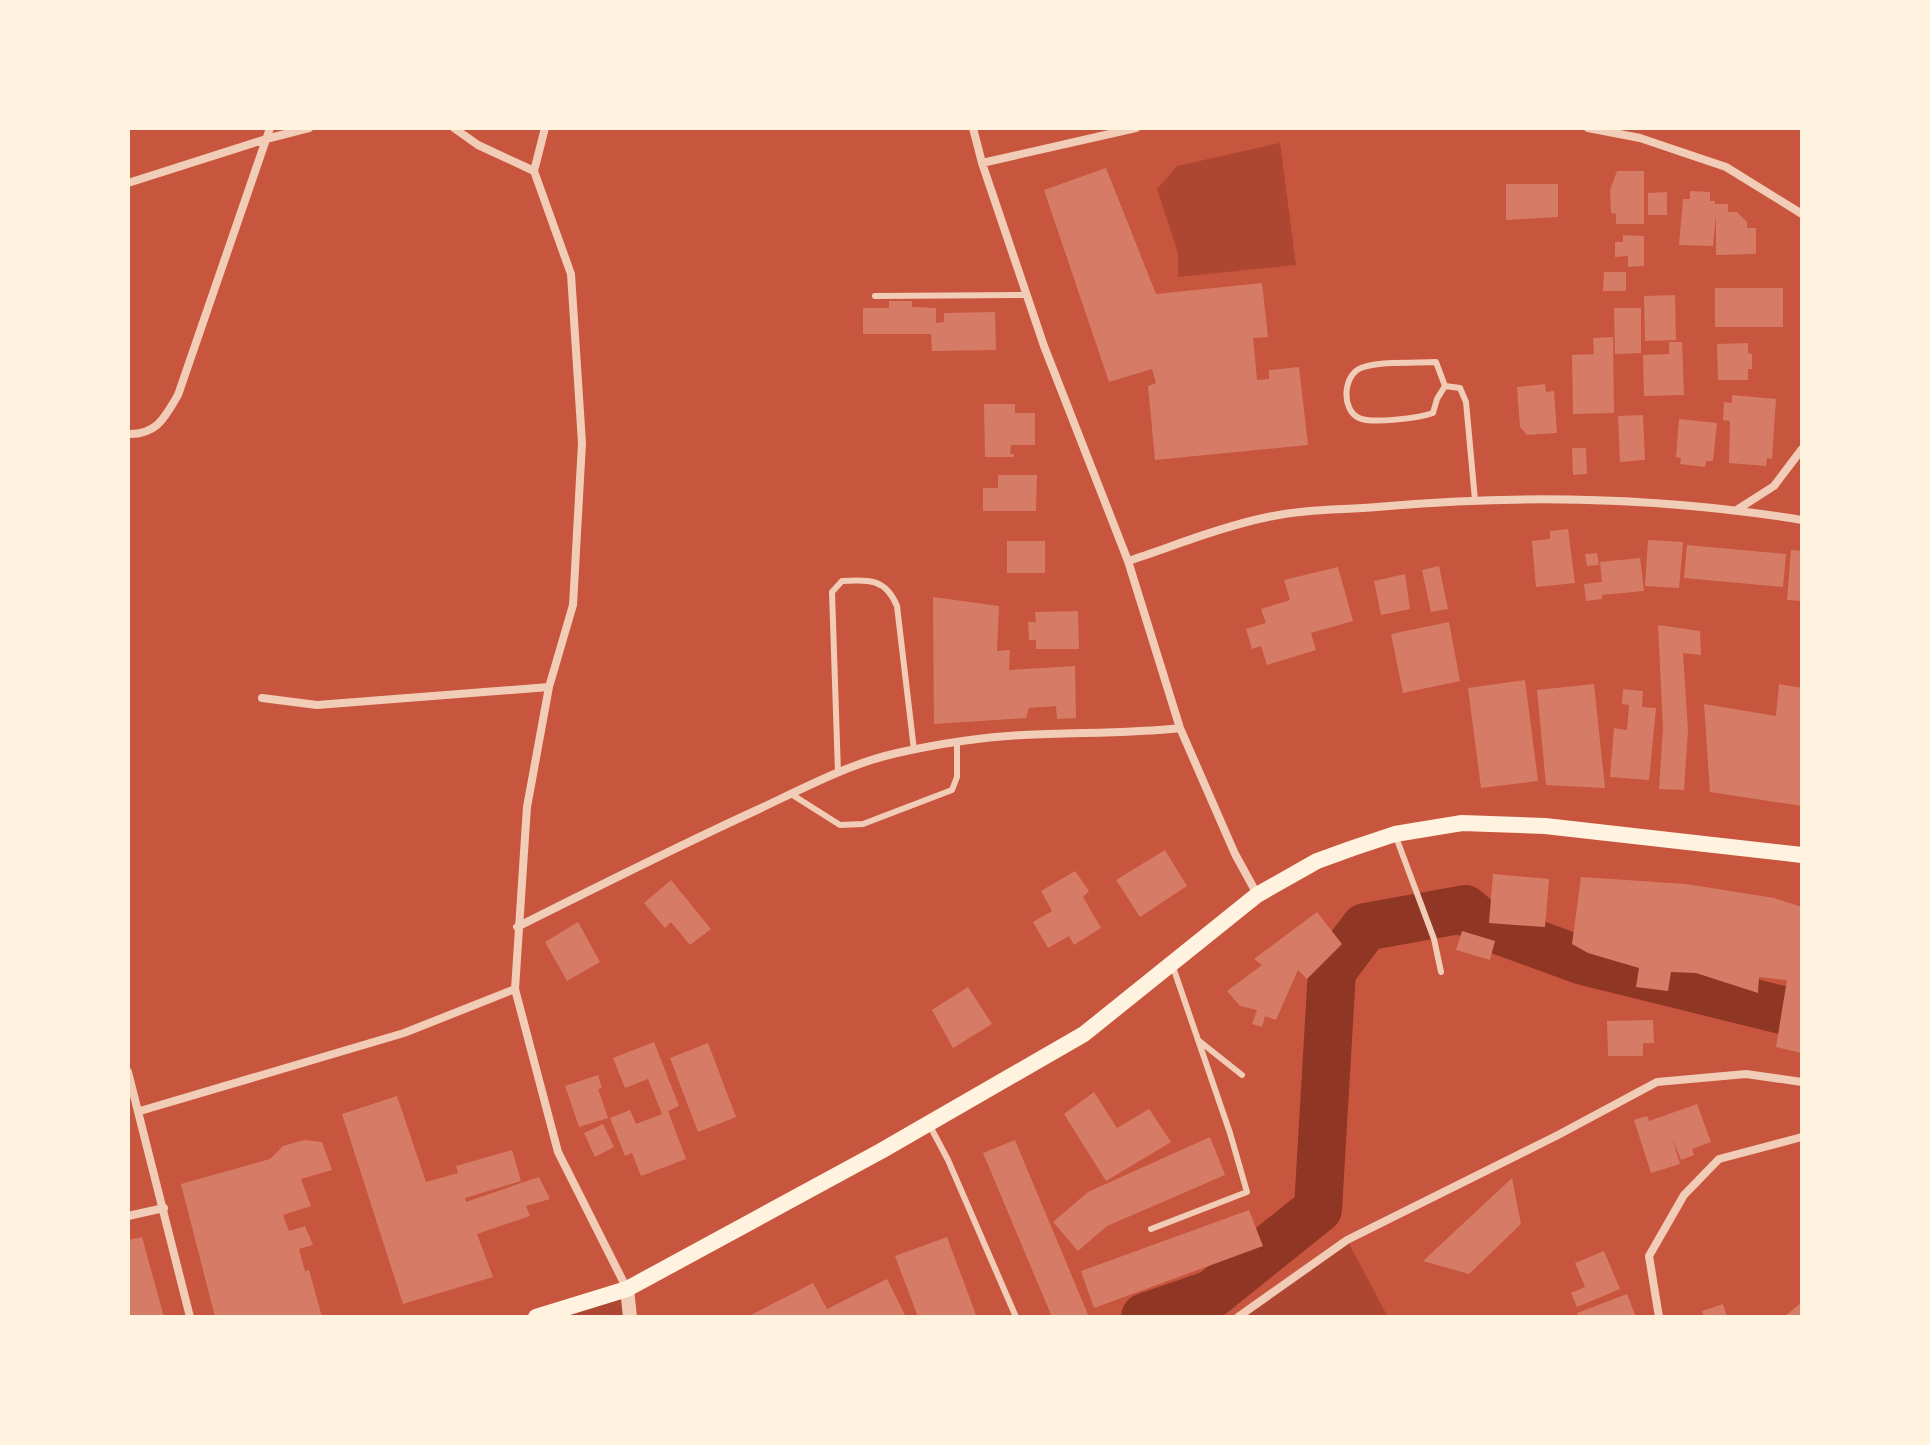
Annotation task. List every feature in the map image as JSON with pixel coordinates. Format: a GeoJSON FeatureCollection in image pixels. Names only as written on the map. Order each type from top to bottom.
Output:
{"type":"FeatureCollection","features":[{"type":"Feature","properties":{"kind":"main road"},"geometry":{"type":"LineString","coordinates":[[536,1317],[627,1289],[1084,1034],[1257,895],[1317,861],[1395,834],[1462,823],[1545,826],[1802,855]]}},
{"type":"Feature","properties":{"kind":"street"},"geometry":{"type":"LineString","coordinates":[[128,434],[137,435],[162,424],[178,395],[270,128]]}},
{"type":"Feature","properties":{"kind":"street"},"geometry":{"type":"LineString","coordinates":[[128,183],[309,128]]}},
{"type":"Feature","properties":{"kind":"street"},"geometry":{"type":"LineString","coordinates":[[454,128],[478,145],[534,171]]}},
{"type":"Feature","properties":{"kind":"street"},"geometry":{"type":"LineString","coordinates":[[545,128],[534,171],[571,274],[582,443],[573,605],[549,687],[527,807],[515,989],[558,1152],[627,1289],[630,1317]]}},
{"type":"Feature","properties":{"kind":"street"},"geometry":{"type":"LineString","coordinates":[[973,128],[1027,295],[1094,480],[1128,561],[1180,728],[1235,854],[1257,895]]}},
{"type":"Feature","properties":{"kind":"street"},"geometry":{"type":"LineString","coordinates":[[982,163],[1136,128]]}},
{"type":"Feature","properties":{"kind":"street"},"geometry":{"type":"LineString","coordinates":[[1588,128],[1640,138],[1726,167],[1802,214]]}},
{"type":"Feature","properties":{"kind":"street"},"geometry":{"type":"LineString","coordinates":[[1738,509],[1774,486],[1802,449]]}},
{"type":"Feature","properties":{"kind":"street"},"geometry":{"type":"LineString","coordinates":[[1128,561],[1271,516],[1475,500],[1577,498],[1738,509],[1802,520]]}},
{"type":"Feature","properties":{"kind":"street"},"geometry":{"type":"LineString","coordinates":[[262,698],[317,705],[549,687]]}},
{"type":"Feature","properties":{"kind":"street"},"geometry":{"type":"LineString","coordinates":[[517,927],[791,794],[894,753],[1023,735],[1180,728]]}},
{"type":"Feature","properties":{"kind":"street"},"geometry":{"type":"LineString","coordinates":[[140,1111],[404,1033],[515,989]]}},
{"type":"Feature","properties":{"kind":"street"},"geometry":{"type":"LineString","coordinates":[[128,1072],[190,1317]]}},
{"type":"Feature","properties":{"kind":"street"},"geometry":{"type":"LineString","coordinates":[[1238,1317],[1347,1240],[1657,1082],[1746,1074],[1802,1082]]}},
{"type":"Feature","properties":{"kind":"street"},"geometry":{"type":"LineString","coordinates":[[1659,1317],[1649,1256],[1684,1195],[1719,1159],[1802,1137]]}},
{"type":"Feature","properties":{"kind":"street"},"geometry":{"type":"LineString","coordinates":[[128,1216],[164,1208]]}},
{"type":"Feature","properties":{"kind":"lane"},"geometry":{"type":"LineString","coordinates":[[875,296],[1027,295]]}},
{"type":"Feature","properties":{"kind":"lane"},"geometry":{"type":"LineString","coordinates":[[1436,362],[1445,386],[1433,413],[1369,421],[1358,418],[1351,411],[1346,383],[1351,373],[1364,366],[1436,362]]}},
{"type":"Feature","properties":{"kind":"lane"},"geometry":{"type":"LineString","coordinates":[[1445,386],[1460,388],[1466,402],[1475,500]]}},
{"type":"Feature","properties":{"kind":"lane"},"geometry":{"type":"LineString","coordinates":[[838,773],[832,592],[842,581],[880,583],[891,591],[897,606],[914,750]]}},
{"type":"Feature","properties":{"kind":"lane"},"geometry":{"type":"LineString","coordinates":[[791,794],[840,825],[863,824],[952,790],[957,777],[957,742]]}},
{"type":"Feature","properties":{"kind":"lane"},"geometry":{"type":"LineString","coordinates":[[1395,834],[1434,939],[1441,972]]}},
{"type":"Feature","properties":{"kind":"lane"},"geometry":{"type":"LineString","coordinates":[[1151,1229],[1247,1192],[1230,1133],[1171,964]]}},
{"type":"Feature","properties":{"kind":"lane"},"geometry":{"type":"LineString","coordinates":[[1198,1040],[1242,1075]]}},
{"type":"Feature","properties":{"kind":"lane"},"geometry":{"type":"LineString","coordinates":[[929,1123],[1016,1317]]}},
{"type":"Feature","properties":{"kind":"shaded area"},"geometry":{"type":"Polygon","coordinates":[[[1280,143],[1296,265],[1178,277],[1178,253],[1157,189],[1177,166],[1280,143]]]}},
{"type":"Feature","properties":{"kind":"shaded area"},"geometry":{"type":"Polygon","coordinates":[[[1347,1240],[1388,1317],[1238,1317],[1347,1240]]]}},
{"type":"Feature","properties":{"kind":"shaded area"},"geometry":{"type":"Polygon","coordinates":[[[627,1289],[630,1317],[536,1317],[627,1289]]]}},
{"type":"Feature","properties":{"kind":"building"},"geometry":{"type":"Polygon","coordinates":[[[1106,168],[1156,294],[1262,283],[1268,337],[1253,338],[1257,380],[1269,379],[1269,370],[1299,367],[1308,445],[1155,460],[1148,386],[1156,383],[1152,369],[1109,382],[1044,190],[1106,168]]]}},
{"type":"Feature","properties":{"kind":"building"},"geometry":{"type":"Polygon","coordinates":[[[1617,171],[1644,171],[1644,224],[1616,224],[1616,214],[1611,213],[1610,190],[1617,171]]]}},
{"type":"Feature","properties":{"kind":"building"},"geometry":{"type":"Polygon","coordinates":[[[1506,184],[1558,184],[1558,217],[1506,220],[1506,184]]]}},
{"type":"Feature","properties":{"kind":"building"},"geometry":{"type":"Polygon","coordinates":[[[1690,191],[1710,192],[1710,201],[1728,204],[1728,212],[1737,212],[1747,222],[1747,228],[1756,228],[1756,254],[1716,255],[1716,215],[1713,246],[1679,245],[1683,199],[1690,199],[1690,191]]]}},
{"type":"Feature","properties":{"kind":"building"},"geometry":{"type":"Polygon","coordinates":[[[1667,192],[1667,215],[1648,215],[1648,193],[1667,192]]]}},
{"type":"Feature","properties":{"kind":"building"},"geometry":{"type":"Polygon","coordinates":[[[1623,235],[1644,236],[1644,266],[1628,267],[1628,256],[1615,257],[1615,242],[1623,242],[1623,235]]]}},
{"type":"Feature","properties":{"kind":"building"},"geometry":{"type":"Polygon","coordinates":[[[1604,272],[1626,272],[1626,291],[1603,291],[1604,272]]]}},
{"type":"Feature","properties":{"kind":"building"},"geometry":{"type":"Polygon","coordinates":[[[1715,288],[1783,288],[1783,327],[1715,327],[1715,288]]]}},
{"type":"Feature","properties":{"kind":"building"},"geometry":{"type":"Polygon","coordinates":[[[1675,295],[1676,340],[1645,341],[1644,296],[1675,295]]]}},
{"type":"Feature","properties":{"kind":"building"},"geometry":{"type":"Polygon","coordinates":[[[889,301],[912,301],[912,307],[936,308],[936,323],[944,322],[944,313],[995,312],[996,350],[932,351],[931,334],[863,334],[863,308],[889,308],[889,301]]]}},
{"type":"Feature","properties":{"kind":"building"},"geometry":{"type":"Polygon","coordinates":[[[1614,308],[1641,308],[1641,353],[1615,354],[1614,308]]]}},
{"type":"Feature","properties":{"kind":"building"},"geometry":{"type":"Polygon","coordinates":[[[1613,337],[1614,413],[1573,414],[1572,355],[1594,354],[1593,338],[1613,337]]]}},
{"type":"Feature","properties":{"kind":"building"},"geometry":{"type":"Polygon","coordinates":[[[1669,342],[1682,342],[1684,395],[1644,396],[1643,355],[1669,354],[1669,342]]]}},
{"type":"Feature","properties":{"kind":"building"},"geometry":{"type":"Polygon","coordinates":[[[1748,343],[1752,369],[1748,369],[1748,380],[1718,380],[1717,344],[1748,343]]]}},
{"type":"Feature","properties":{"kind":"building"},"geometry":{"type":"Polygon","coordinates":[[[1545,384],[1546,392],[1554,391],[1557,433],[1527,435],[1520,427],[1517,387],[1545,384]]]}},
{"type":"Feature","properties":{"kind":"building"},"geometry":{"type":"Polygon","coordinates":[[[1732,395],[1776,399],[1772,459],[1767,458],[1766,466],[1729,463],[1730,421],[1723,420],[1724,402],[1732,403],[1732,395]]]}},
{"type":"Feature","properties":{"kind":"building"},"geometry":{"type":"Polygon","coordinates":[[[984,404],[1015,404],[1015,413],[1035,413],[1035,445],[1011,445],[1010,454],[1014,457],[985,457],[984,404]]]}},
{"type":"Feature","properties":{"kind":"building"},"geometry":{"type":"Polygon","coordinates":[[[1643,415],[1645,460],[1620,462],[1618,416],[1643,415]]]}},
{"type":"Feature","properties":{"kind":"building"},"geometry":{"type":"Polygon","coordinates":[[[1679,419],[1717,423],[1713,461],[1706,461],[1705,467],[1680,464],[1681,458],[1676,457],[1679,419]]]}},
{"type":"Feature","properties":{"kind":"building"},"geometry":{"type":"Polygon","coordinates":[[[1572,448],[1586,448],[1587,474],[1573,475],[1572,448]]]}},
{"type":"Feature","properties":{"kind":"building"},"geometry":{"type":"Polygon","coordinates":[[[998,475],[1037,475],[1036,511],[983,511],[983,488],[998,488],[998,475]]]}},
{"type":"Feature","properties":{"kind":"building"},"geometry":{"type":"Polygon","coordinates":[[[1568,529],[1575,583],[1536,587],[1532,541],[1550,539],[1550,531],[1568,529]]]}},
{"type":"Feature","properties":{"kind":"building"},"geometry":{"type":"Polygon","coordinates":[[[1648,540],[1683,542],[1679,588],[1645,586],[1648,540]]]}},
{"type":"Feature","properties":{"kind":"building"},"geometry":{"type":"Polygon","coordinates":[[[1007,541],[1045,541],[1045,573],[1007,573],[1007,541]]]}},
{"type":"Feature","properties":{"kind":"building"},"geometry":{"type":"Polygon","coordinates":[[[1687,545],[1786,554],[1783,587],[1684,578],[1687,545]]]}},
{"type":"Feature","properties":{"kind":"building"},"geometry":{"type":"Polygon","coordinates":[[[1791,550],[1802,551],[1802,601],[1787,600],[1791,550]]]}},
{"type":"Feature","properties":{"kind":"building"},"geometry":{"type":"Polygon","coordinates":[[[1597,553],[1599,565],[1587,566],[1585,554],[1597,553]]]}},
{"type":"Feature","properties":{"kind":"building"},"geometry":{"type":"Polygon","coordinates":[[[1640,558],[1644,591],[1602,595],[1602,599],[1586,601],[1584,584],[1602,582],[1600,562],[1640,558]]]}},
{"type":"Feature","properties":{"kind":"building"},"geometry":{"type":"Polygon","coordinates":[[[1439,566],[1448,609],[1431,612],[1422,570],[1439,566]]]}},
{"type":"Feature","properties":{"kind":"building"},"geometry":{"type":"Polygon","coordinates":[[[1338,567],[1353,621],[1311,633],[1316,650],[1267,665],[1261,646],[1252,649],[1246,629],[1266,623],[1261,609],[1290,600],[1284,580],[1338,567]]]}},
{"type":"Feature","properties":{"kind":"building"},"geometry":{"type":"Polygon","coordinates":[[[1405,574],[1410,609],[1381,615],[1374,581],[1405,574]]]}},
{"type":"Feature","properties":{"kind":"building"},"geometry":{"type":"Polygon","coordinates":[[[933,597],[999,606],[997,651],[1010,650],[1009,670],[1075,666],[1076,718],[1057,719],[1056,706],[1029,708],[1026,718],[934,724],[933,597]]]}},
{"type":"Feature","properties":{"kind":"building"},"geometry":{"type":"Polygon","coordinates":[[[1078,611],[1079,649],[1036,649],[1036,640],[1029,640],[1028,622],[1036,622],[1035,612],[1078,611]]]}},
{"type":"Feature","properties":{"kind":"building"},"geometry":{"type":"Polygon","coordinates":[[[1449,622],[1460,681],[1403,693],[1391,634],[1449,622]]]}},
{"type":"Feature","properties":{"kind":"building"},"geometry":{"type":"Polygon","coordinates":[[[1658,625],[1700,631],[1701,655],[1683,653],[1688,730],[1684,790],[1659,789],[1663,729],[1658,625]]]}},
{"type":"Feature","properties":{"kind":"building"},"geometry":{"type":"Polygon","coordinates":[[[1525,680],[1538,781],[1481,788],[1468,688],[1525,680]]]}},
{"type":"Feature","properties":{"kind":"building"},"geometry":{"type":"Polygon","coordinates":[[[1594,684],[1605,788],[1546,785],[1537,690],[1594,684]]]}},
{"type":"Feature","properties":{"kind":"building"},"geometry":{"type":"Polygon","coordinates":[[[1779,684],[1802,688],[1802,806],[1710,792],[1704,704],[1776,716],[1779,684]]]}},
{"type":"Feature","properties":{"kind":"building"},"geometry":{"type":"Polygon","coordinates":[[[1623,689],[1643,691],[1642,707],[1656,708],[1649,780],[1610,777],[1614,728],[1627,730],[1629,705],[1622,704],[1623,689]]]}},
{"type":"Feature","properties":{"kind":"building"},"geometry":{"type":"Polygon","coordinates":[[[1165,850],[1187,886],[1140,917],[1116,880],[1165,850]]]}},
{"type":"Feature","properties":{"kind":"building"},"geometry":{"type":"Polygon","coordinates":[[[1075,871],[1089,891],[1083,897],[1101,928],[1074,945],[1069,936],[1048,948],[1033,922],[1052,911],[1041,891],[1075,871]]]}},
{"type":"Feature","properties":{"kind":"building"},"geometry":{"type":"Polygon","coordinates":[[[1493,874],[1549,879],[1545,927],[1489,923],[1493,874]]]}},
{"type":"Feature","properties":{"kind":"building"},"geometry":{"type":"Polygon","coordinates":[[[1581,877],[1686,884],[1774,898],[1802,907],[1802,1053],[1776,1047],[1787,980],[1759,977],[1758,993],[1696,973],[1671,972],[1668,991],[1636,987],[1639,968],[1588,953],[1572,944],[1581,877]]]}},
{"type":"Feature","properties":{"kind":"building"},"geometry":{"type":"Polygon","coordinates":[[[671,880],[711,929],[690,945],[671,922],[665,928],[644,903],[671,880]]]}},
{"type":"Feature","properties":{"kind":"building"},"geometry":{"type":"Polygon","coordinates":[[[1317,912],[1342,944],[1307,979],[1298,970],[1276,1020],[1265,1016],[1262,1027],[1252,1024],[1257,1010],[1240,1006],[1227,991],[1262,965],[1254,959],[1317,912]]]}},
{"type":"Feature","properties":{"kind":"building"},"geometry":{"type":"Polygon","coordinates":[[[578,922],[600,962],[567,981],[545,942],[578,922]]]}},
{"type":"Feature","properties":{"kind":"building"},"geometry":{"type":"Polygon","coordinates":[[[1462,931],[1495,941],[1490,960],[1456,950],[1462,931]]]}},
{"type":"Feature","properties":{"kind":"building"},"geometry":{"type":"Polygon","coordinates":[[[968,987],[992,1024],[953,1048],[932,1010],[968,987]]]}},
{"type":"Feature","properties":{"kind":"building"},"geometry":{"type":"Polygon","coordinates":[[[1653,1020],[1654,1043],[1643,1043],[1643,1056],[1608,1056],[1607,1021],[1653,1020]]]}},
{"type":"Feature","properties":{"kind":"building"},"geometry":{"type":"Polygon","coordinates":[[[654,1042],[679,1106],[668,1111],[686,1159],[641,1176],[632,1153],[625,1156],[610,1118],[630,1110],[636,1124],[662,1114],[648,1079],[625,1088],[613,1058],[654,1042]]]}},
{"type":"Feature","properties":{"kind":"building"},"geometry":{"type":"Polygon","coordinates":[[[708,1043],[736,1117],[698,1132],[670,1058],[708,1043]]]}},
{"type":"Feature","properties":{"kind":"building"},"geometry":{"type":"Polygon","coordinates":[[[598,1075],[602,1088],[598,1089],[608,1118],[579,1127],[565,1086],[598,1075]]]}},
{"type":"Feature","properties":{"kind":"building"},"geometry":{"type":"Polygon","coordinates":[[[1094,1092],[1117,1128],[1149,1109],[1171,1142],[1106,1181],[1064,1114],[1094,1092]]]}},
{"type":"Feature","properties":{"kind":"building"},"geometry":{"type":"Polygon","coordinates":[[[397,1096],[426,1182],[458,1173],[456,1166],[512,1150],[521,1181],[465,1198],[466,1202],[539,1177],[550,1199],[526,1206],[530,1216],[477,1234],[493,1277],[403,1304],[342,1114],[397,1096]]]}},
{"type":"Feature","properties":{"kind":"building"},"geometry":{"type":"Polygon","coordinates":[[[1697,1104],[1711,1142],[1692,1149],[1694,1155],[1681,1160],[1672,1138],[1680,1164],[1651,1173],[1634,1120],[1647,1116],[1649,1121],[1697,1104]]]}},
{"type":"Feature","properties":{"kind":"building"},"geometry":{"type":"Polygon","coordinates":[[[603,1124],[614,1147],[595,1157],[584,1133],[603,1124]]]}},
{"type":"Feature","properties":{"kind":"building"},"geometry":{"type":"Polygon","coordinates":[[[1210,1137],[1225,1175],[1107,1226],[1078,1251],[1053,1222],[1088,1192],[1210,1137]]]}},
{"type":"Feature","properties":{"kind":"building"},"geometry":{"type":"Polygon","coordinates":[[[304,1140],[322,1142],[332,1170],[301,1179],[311,1206],[283,1215],[289,1231],[305,1226],[313,1245],[299,1249],[305,1271],[309,1270],[322,1317],[215,1317],[181,1184],[270,1159],[283,1146],[304,1140]]]}},
{"type":"Feature","properties":{"kind":"building"},"geometry":{"type":"Polygon","coordinates":[[[1015,1140],[1089,1317],[1052,1317],[983,1153],[1015,1140]]]}},
{"type":"Feature","properties":{"kind":"building"},"geometry":{"type":"Polygon","coordinates":[[[1512,1178],[1521,1224],[1469,1274],[1423,1261],[1512,1178]]]}},
{"type":"Feature","properties":{"kind":"building"},"geometry":{"type":"Polygon","coordinates":[[[1249,1210],[1263,1246],[1094,1308],[1081,1271],[1249,1210]]]}},
{"type":"Feature","properties":{"kind":"building"},"geometry":{"type":"Polygon","coordinates":[[[142,1237],[164,1317],[128,1317],[128,1240],[142,1237]]]}},
{"type":"Feature","properties":{"kind":"building"},"geometry":{"type":"Polygon","coordinates":[[[947,1237],[976,1315],[918,1317],[895,1256],[947,1237]]]}},
{"type":"Feature","properties":{"kind":"building"},"geometry":{"type":"Polygon","coordinates":[[[1604,1251],[1620,1289],[1577,1307],[1571,1293],[1585,1287],[1575,1263],[1604,1251]]]}},
{"type":"Feature","properties":{"kind":"building"},"geometry":{"type":"Polygon","coordinates":[[[887,1279],[906,1317],[747,1317],[813,1283],[827,1309],[887,1279]]]}},
{"type":"Feature","properties":{"kind":"building"},"geometry":{"type":"Polygon","coordinates":[[[1627,1294],[1636,1317],[1579,1317],[1577,1313],[1627,1294]]]}},
{"type":"Feature","properties":{"kind":"building"},"geometry":{"type":"Polygon","coordinates":[[[1802,1302],[1802,1317],[1784,1317],[1802,1302]]]}},
{"type":"Feature","properties":{"kind":"building"},"geometry":{"type":"Polygon","coordinates":[[[1723,1304],[1727,1317],[1704,1317],[1702,1311],[1723,1304]]]}},
{"type":"Feature","properties":{"kind":"waterway"},"geometry":{"type":"LineString","coordinates":[[1145,1317],[1212,1294],[1318,1209],[1332,971],[1365,927],[1465,909],[1484,925],[1583,961],[1802,1015]]}}]}
